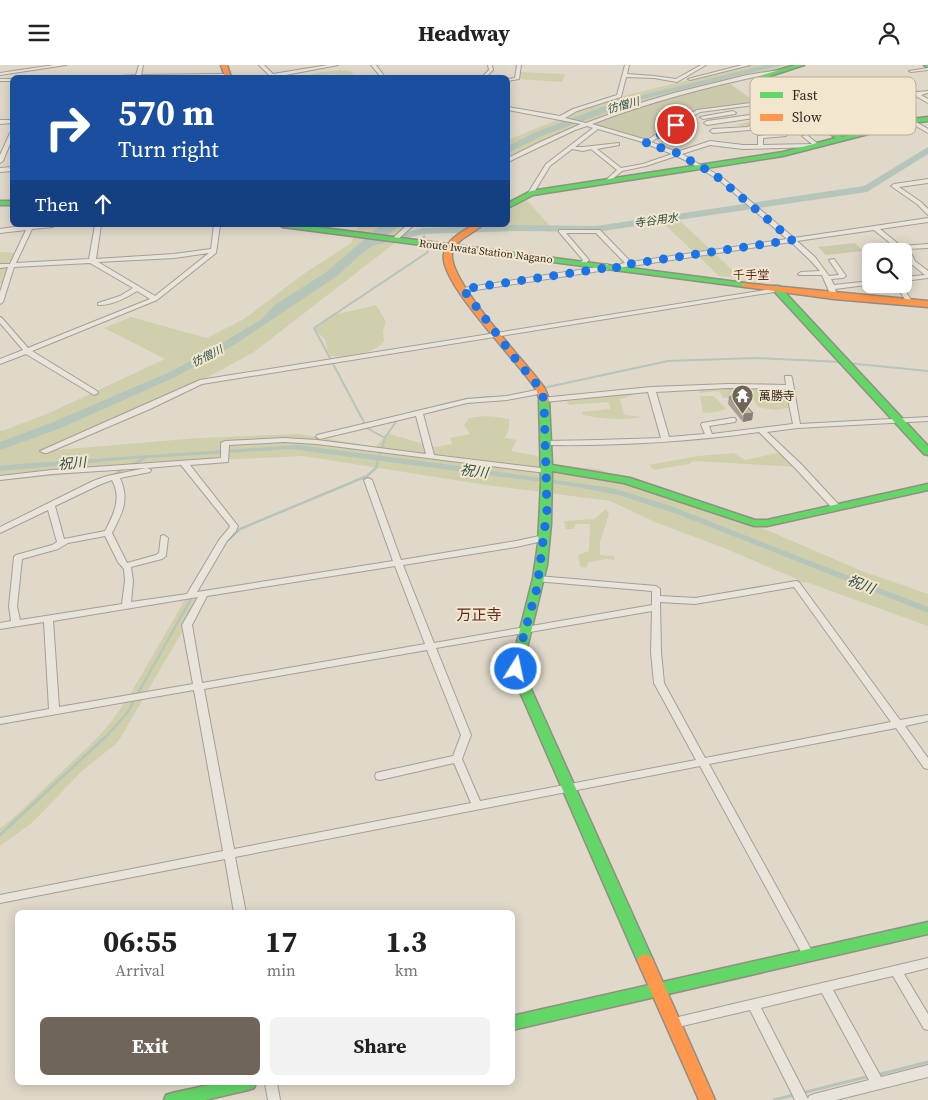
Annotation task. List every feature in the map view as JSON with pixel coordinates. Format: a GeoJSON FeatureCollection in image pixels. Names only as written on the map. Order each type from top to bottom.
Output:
{"type":"FeatureCollection","features":[{"type":"Feature","properties":{"kind":"street"},"geometry":{"type":"LineString","coordinates":[[0,74],[29,67],[64,65]]}},
{"type":"Feature","properties":{"kind":"street"},"geometry":{"type":"LineString","coordinates":[[261,65],[270,75]]}},
{"type":"Feature","properties":{"kind":"street"},"geometry":{"type":"LineString","coordinates":[[283,75],[336,65]]}},
{"type":"Feature","properties":{"kind":"street"},"geometry":{"type":"LineString","coordinates":[[373,65],[381,75]]}},
{"type":"Feature","properties":{"kind":"street"},"geometry":{"type":"LineString","coordinates":[[510,80],[517,79],[519,65]]}},
{"type":"Feature","properties":{"kind":"street"},"geometry":{"type":"LineString","coordinates":[[561,118],[575,110],[619,96],[627,65]]}},
{"type":"Feature","properties":{"kind":"street"},"geometry":{"type":"LineString","coordinates":[[677,81],[704,65]]}},
{"type":"Feature","properties":{"kind":"street"},"geometry":{"type":"LineString","coordinates":[[625,75],[677,81],[748,65]]}},
{"type":"Feature","properties":{"kind":"street"},"geometry":{"type":"LineString","coordinates":[[753,77],[801,65]]}},
{"type":"Feature","properties":{"kind":"street"},"geometry":{"type":"LineString","coordinates":[[911,71],[928,67]]}},
{"type":"Feature","properties":{"kind":"street"},"geometry":{"type":"LineString","coordinates":[[764,77],[783,70]]}},
{"type":"Feature","properties":{"kind":"street"},"geometry":{"type":"LineString","coordinates":[[182,75],[226,73]]}},
{"type":"Feature","properties":{"kind":"street"},"geometry":{"type":"LineString","coordinates":[[510,159],[584,124],[648,102],[750,78]]}},
{"type":"Feature","properties":{"kind":"street"},"geometry":{"type":"LineString","coordinates":[[916,95],[928,101]]}},
{"type":"Feature","properties":{"kind":"street"},"geometry":{"type":"LineString","coordinates":[[510,108],[584,124],[677,153],[714,174],[816,260],[833,291],[862,285]]}},
{"type":"Feature","properties":{"kind":"street"},"geometry":{"type":"LineString","coordinates":[[646,143],[699,111],[750,108]]}},
{"type":"Feature","properties":{"kind":"street"},"geometry":{"type":"LineString","coordinates":[[699,111],[713,131],[713,143]]}},
{"type":"Feature","properties":{"kind":"street"},"geometry":{"type":"LineString","coordinates":[[703,117],[750,111]]}},
{"type":"Feature","properties":{"kind":"street"},"geometry":{"type":"LineString","coordinates":[[707,123],[750,114]]}},
{"type":"Feature","properties":{"kind":"street"},"geometry":{"type":"LineString","coordinates":[[916,124],[928,131]]}},
{"type":"Feature","properties":{"kind":"street"},"geometry":{"type":"LineString","coordinates":[[531,193],[548,165],[596,128]]}},
{"type":"Feature","properties":{"kind":"street"},"geometry":{"type":"LineString","coordinates":[[713,131],[750,128]]}},
{"type":"Feature","properties":{"kind":"street"},"geometry":{"type":"LineString","coordinates":[[761,147],[760,137],[784,135]]}},
{"type":"Feature","properties":{"kind":"street"},"geometry":{"type":"LineString","coordinates":[[835,135],[841,139]]}},
{"type":"Feature","properties":{"kind":"street"},"geometry":{"type":"LineString","coordinates":[[510,205],[531,193],[783,154],[856,135]]}},
{"type":"Feature","properties":{"kind":"street"},"geometry":{"type":"LineString","coordinates":[[804,136],[815,146]]}},
{"type":"Feature","properties":{"kind":"street"},"geometry":{"type":"LineString","coordinates":[[0,161],[10,138]]}},
{"type":"Feature","properties":{"kind":"street"},"geometry":{"type":"LineString","coordinates":[[609,180],[620,170],[644,165],[713,143],[761,147],[815,146]]}},
{"type":"Feature","properties":{"kind":"street"},"geometry":{"type":"LineString","coordinates":[[572,147],[578,149],[617,144]]}},
{"type":"Feature","properties":{"kind":"street"},"geometry":{"type":"LineString","coordinates":[[593,148],[620,170]]}},
{"type":"Feature","properties":{"kind":"street"},"geometry":{"type":"LineString","coordinates":[[928,181],[894,186],[919,203],[928,213]]}},
{"type":"Feature","properties":{"kind":"street"},"geometry":{"type":"LineString","coordinates":[[584,263],[586,260],[561,231],[598,231],[625,266],[928,220]]}},
{"type":"Feature","properties":{"kind":"street"},"geometry":{"type":"LineString","coordinates":[[0,231],[24,227]]}},
{"type":"Feature","properties":{"kind":"street"},"geometry":{"type":"LineString","coordinates":[[0,302],[3,286],[30,227]]}},
{"type":"Feature","properties":{"kind":"street"},"geometry":{"type":"LineString","coordinates":[[92,261],[98,227]]}},
{"type":"Feature","properties":{"kind":"street"},"geometry":{"type":"LineString","coordinates":[[0,362],[155,299],[214,252],[217,227]]}},
{"type":"Feature","properties":{"kind":"street","name":"Route Iwata Station Nagano"},"geometry":{"type":"LineString","coordinates":[[300,227],[607,266],[625,266],[777,289],[833,291],[928,304]]}},
{"type":"Feature","properties":{"kind":"street"},"geometry":{"type":"LineString","coordinates":[[395,239],[409,227]]}},
{"type":"Feature","properties":{"kind":"street"},"geometry":{"type":"LineString","coordinates":[[475,227],[458,239],[446,259],[447,264],[463,289],[543,395],[547,510],[538,579],[516,669],[707,1100]]}},
{"type":"Feature","properties":{"kind":"street"},"geometry":{"type":"LineString","coordinates":[[875,228],[894,243]]}},
{"type":"Feature","properties":{"kind":"street"},"geometry":{"type":"LineString","coordinates":[[912,248],[928,246]]}},
{"type":"Feature","properties":{"kind":"street"},"geometry":{"type":"LineString","coordinates":[[0,266],[174,256],[214,250]]}},
{"type":"Feature","properties":{"kind":"street"},"geometry":{"type":"LineString","coordinates":[[801,274],[844,276],[832,260]]}},
{"type":"Feature","properties":{"kind":"street"},"geometry":{"type":"LineString","coordinates":[[92,261],[155,299]]}},
{"type":"Feature","properties":{"kind":"street"},"geometry":{"type":"LineString","coordinates":[[912,262],[928,275]]}},
{"type":"Feature","properties":{"kind":"street"},"geometry":{"type":"LineString","coordinates":[[463,289],[606,268],[607,266]]}},
{"type":"Feature","properties":{"kind":"street"},"geometry":{"type":"LineString","coordinates":[[912,278],[928,275]]}},
{"type":"Feature","properties":{"kind":"street"},"geometry":{"type":"LineString","coordinates":[[100,304],[122,297],[136,289]]}},
{"type":"Feature","properties":{"kind":"street"},"geometry":{"type":"LineString","coordinates":[[44,451],[200,382],[777,289],[928,453]]}},
{"type":"Feature","properties":{"kind":"street"},"geometry":{"type":"LineString","coordinates":[[904,293],[910,303]]}},
{"type":"Feature","properties":{"kind":"street"},"geometry":{"type":"LineString","coordinates":[[0,319],[28,351],[94,393]]}},
{"type":"Feature","properties":{"kind":"street"},"geometry":{"type":"LineString","coordinates":[[788,378],[797,426]]}},
{"type":"Feature","properties":{"kind":"street"},"geometry":{"type":"LineString","coordinates":[[320,437],[467,401],[651,389],[752,385],[790,387]]}},
{"type":"Feature","properties":{"kind":"street"},"geometry":{"type":"LineString","coordinates":[[651,389],[656,402],[658,422],[665,439]]}},
{"type":"Feature","properties":{"kind":"street"},"geometry":{"type":"LineString","coordinates":[[419,412],[431,456]]}},
{"type":"Feature","properties":{"kind":"street"},"geometry":{"type":"LineString","coordinates":[[709,436],[705,425],[732,419]]}},
{"type":"Feature","properties":{"kind":"street"},"geometry":{"type":"LineString","coordinates":[[545,443],[598,444],[709,436],[797,426],[928,419]]}},
{"type":"Feature","properties":{"kind":"street"},"geometry":{"type":"LineString","coordinates":[[760,430],[799,467],[836,507]]}},
{"type":"Feature","properties":{"kind":"street"},"geometry":{"type":"LineString","coordinates":[[0,478],[129,466],[224,460],[225,443],[302,440],[626,480],[748,522],[767,523],[928,487]]}},
{"type":"Feature","properties":{"kind":"street"},"geometry":{"type":"LineString","coordinates":[[0,530],[96,483],[115,477],[186,462]]}},
{"type":"Feature","properties":{"kind":"street"},"geometry":{"type":"LineString","coordinates":[[186,462],[185,465],[234,526],[234,529],[223,539],[190,596]]}},
{"type":"Feature","properties":{"kind":"street"},"geometry":{"type":"LineString","coordinates":[[108,533],[121,506],[122,489],[115,477]]}},
{"type":"Feature","properties":{"kind":"street"},"geometry":{"type":"LineString","coordinates":[[368,480],[466,735],[457,759],[477,806]]}},
{"type":"Feature","properties":{"kind":"street"},"geometry":{"type":"LineString","coordinates":[[51,505],[61,543]]}},
{"type":"Feature","properties":{"kind":"street"},"geometry":{"type":"LineString","coordinates":[[16,624],[13,606],[17,559],[19,557],[55,547],[61,543],[108,533]]}},
{"type":"Feature","properties":{"kind":"street"},"geometry":{"type":"LineString","coordinates":[[108,533],[128,569],[130,581],[126,606]]}},
{"type":"Feature","properties":{"kind":"street"},"geometry":{"type":"LineString","coordinates":[[125,566],[160,557],[163,554],[164,538]]}},
{"type":"Feature","properties":{"kind":"street"},"geometry":{"type":"LineString","coordinates":[[0,626],[400,563],[544,538]]}},
{"type":"Feature","properties":{"kind":"street"},"geometry":{"type":"LineString","coordinates":[[538,579],[656,589],[656,652],[659,683],[809,956]]}},
{"type":"Feature","properties":{"kind":"street"},"geometry":{"type":"LineString","coordinates":[[0,721],[431,647],[656,603],[695,601],[796,584],[928,765]]}},
{"type":"Feature","properties":{"kind":"street"},"geometry":{"type":"LineString","coordinates":[[204,594],[187,625],[239,910]]}},
{"type":"Feature","properties":{"kind":"street"},"geometry":{"type":"LineString","coordinates":[[48,619],[54,711]]}},
{"type":"Feature","properties":{"kind":"street"},"geometry":{"type":"LineString","coordinates":[[0,899],[928,718]]}},
{"type":"Feature","properties":{"kind":"street"},"geometry":{"type":"LineString","coordinates":[[380,776],[457,759]]}},
{"type":"Feature","properties":{"kind":"street"},"geometry":{"type":"LineString","coordinates":[[515,1022],[928,928]]}},
{"type":"Feature","properties":{"kind":"street"},"geometry":{"type":"LineString","coordinates":[[674,1023],[928,963]]}},
{"type":"Feature","properties":{"kind":"street"},"geometry":{"type":"LineString","coordinates":[[896,971],[928,1025]]}},
{"type":"Feature","properties":{"kind":"street"},"geometry":{"type":"LineString","coordinates":[[826,987],[878,1084]]}},
{"type":"Feature","properties":{"kind":"street"},"geometry":{"type":"LineString","coordinates":[[754,1005],[802,1100]]}},
{"type":"Feature","properties":{"kind":"street"},"geometry":{"type":"LineString","coordinates":[[814,1100],[928,1071]]}},
{"type":"Feature","properties":{"kind":"street"},"geometry":{"type":"LineString","coordinates":[[172,1100],[239,1085]]}},
{"type":"Feature","properties":{"kind":"street"},"geometry":{"type":"LineString","coordinates":[[271,1085],[274,1100]]}},
{"type":"Feature","properties":{"kind":"green space"},"geometry":{"type":"Polygon","coordinates":[[[751,65],[798,65],[697,89],[623,110],[541,144],[510,160],[510,139],[579,111],[627,95],[751,65]]]}},
{"type":"Feature","properties":{"kind":"green space"},"geometry":{"type":"Polygon","coordinates":[[[340,70],[350,71],[354,75],[310,75],[340,70]]]}},
{"type":"Feature","properties":{"kind":"green space"},"geometry":{"type":"Polygon","coordinates":[[[521,72],[565,74],[562,82],[517,79],[521,72]]]}},
{"type":"Feature","properties":{"kind":"green space"},"geometry":{"type":"Polygon","coordinates":[[[730,84],[750,98],[750,104],[697,110],[645,140],[592,124],[651,102],[730,84]]]}},
{"type":"Feature","properties":{"kind":"green space"},"geometry":{"type":"Polygon","coordinates":[[[928,116],[928,119],[916,121],[916,118],[928,116]]]}},
{"type":"Feature","properties":{"kind":"green space"},"geometry":{"type":"Polygon","coordinates":[[[750,121],[750,125],[735,125],[750,121]]]}},
{"type":"Feature","properties":{"kind":"green space"},"geometry":{"type":"Polygon","coordinates":[[[526,199],[551,227],[510,227],[510,210],[526,199]]]}},
{"type":"Feature","properties":{"kind":"green space"},"geometry":{"type":"Polygon","coordinates":[[[679,220],[741,278],[719,276],[662,222],[679,220]]]}},
{"type":"Feature","properties":{"kind":"green space"},"geometry":{"type":"Polygon","coordinates":[[[405,227],[392,236],[395,243],[254,352],[210,376],[50,446],[45,451],[198,438],[299,434],[376,447],[387,433],[386,438],[390,434],[433,447],[452,444],[450,438],[470,434],[464,425],[469,418],[479,416],[499,417],[509,419],[509,429],[505,438],[517,440],[511,451],[542,457],[546,464],[598,469],[748,522],[862,571],[928,594],[928,626],[809,583],[797,582],[797,579],[719,546],[657,523],[610,501],[486,485],[303,456],[217,460],[0,481],[0,430],[2,431],[47,414],[165,359],[104,328],[131,317],[207,338],[244,319],[302,275],[351,243],[357,228],[405,227]]]}},
{"type":"Feature","properties":{"kind":"green space"},"geometry":{"type":"Polygon","coordinates":[[[855,243],[862,251],[826,255],[818,247],[855,243]]]}},
{"type":"Feature","properties":{"kind":"green space"},"geometry":{"type":"Polygon","coordinates":[[[0,252],[18,253],[8,279],[0,284],[0,252]]]}},
{"type":"Feature","properties":{"kind":"green space"},"geometry":{"type":"Polygon","coordinates":[[[376,305],[386,322],[383,331],[384,342],[372,350],[358,355],[344,357],[329,356],[325,340],[314,328],[333,315],[376,305]]]}},
{"type":"Feature","properties":{"kind":"green space"},"geometry":{"type":"Polygon","coordinates":[[[740,385],[745,396],[723,398],[719,391],[700,393],[697,386],[740,385]]]}},
{"type":"Feature","properties":{"kind":"green space"},"geometry":{"type":"Polygon","coordinates":[[[745,385],[790,387],[794,407],[774,410],[758,407],[745,385]]]}},
{"type":"Feature","properties":{"kind":"green space"},"geometry":{"type":"Polygon","coordinates":[[[637,394],[620,399],[624,415],[642,417],[613,419],[583,415],[582,412],[610,409],[609,402],[569,405],[567,401],[637,394]]]}},
{"type":"Feature","properties":{"kind":"green space"},"geometry":{"type":"Polygon","coordinates":[[[700,396],[714,396],[726,409],[703,413],[700,396]]]}},
{"type":"Feature","properties":{"kind":"green space"},"geometry":{"type":"Polygon","coordinates":[[[782,452],[799,467],[693,461],[689,464],[654,470],[649,465],[698,456],[734,453],[745,460],[782,452]]]}},
{"type":"Feature","properties":{"kind":"green space"},"geometry":{"type":"Polygon","coordinates":[[[606,509],[609,514],[600,542],[600,555],[614,556],[615,560],[606,559],[589,562],[586,568],[580,567],[578,555],[589,551],[590,524],[576,524],[573,529],[566,529],[564,521],[594,519],[606,509]]]}},
{"type":"Feature","properties":{"kind":"green space"},"geometry":{"type":"Polygon","coordinates":[[[204,594],[118,742],[81,772],[33,822],[0,846],[0,828],[11,820],[99,736],[113,719],[128,698],[187,596],[204,594]]]}},
{"type":"Feature","properties":{"kind":"water","name":"彷僧川"},"geometry":{"type":"Polygon","coordinates":[[[766,65],[782,65],[639,100],[542,136],[510,152],[510,145],[536,132],[618,101],[766,65]]]}},
{"type":"Feature","properties":{"kind":"water","name":"彷僧川"},"geometry":{"type":"Polygon","coordinates":[[[379,227],[397,227],[359,256],[337,276],[234,345],[173,378],[61,428],[0,450],[0,442],[56,421],[172,371],[209,351],[262,319],[275,305],[325,273],[379,227]]]}},
{"type":"Feature","properties":{"kind":"water","name":"祝川"},"geometry":{"type":"Polygon","coordinates":[[[298,445],[612,488],[668,505],[928,607],[928,613],[677,514],[619,495],[564,485],[291,449],[133,459],[0,471],[0,466],[19,464],[298,445]]]}},
{"type":"Feature","properties":{"kind":"building"},"geometry":{"type":"Polygon","coordinates":[[[741,395],[748,403],[744,403],[753,413],[744,414],[729,397],[741,395]]]}},
{"type":"Feature","properties":{"kind":"waterway","name":"寺谷用水"},"geometry":{"type":"LineString","coordinates":[[371,243],[424,231],[514,228],[596,229],[867,189],[928,150]]}},
{"type":"Feature","properties":{"kind":"waterway","name":"寺谷用水"},"geometry":{"type":"LineString","coordinates":[[424,227],[424,240]]}},
{"type":"Feature","properties":{"kind":"waterway"},"geometry":{"type":"LineString","coordinates":[[385,438],[367,428],[314,328],[428,252],[426,246]]}},
{"type":"Feature","properties":{"kind":"waterway"},"geometry":{"type":"LineString","coordinates":[[543,388],[668,361],[755,358],[842,362]]}},
{"type":"Feature","properties":{"kind":"waterway"},"geometry":{"type":"LineString","coordinates":[[847,363],[928,371]]}},
{"type":"Feature","properties":{"kind":"waterway"},"geometry":{"type":"LineString","coordinates":[[418,411],[466,399],[489,397]]}},
{"type":"Feature","properties":{"kind":"waterway"},"geometry":{"type":"LineString","coordinates":[[385,438],[397,420]]}},
{"type":"Feature","properties":{"kind":"waterway"},"geometry":{"type":"LineString","coordinates":[[379,458],[385,438]]}},
{"type":"Feature","properties":{"kind":"waterway"},"geometry":{"type":"LineString","coordinates":[[228,540],[240,529],[367,476],[376,468],[379,457]]}},
{"type":"Feature","properties":{"kind":"waterway"},"geometry":{"type":"LineString","coordinates":[[130,466],[145,458]]}},
{"type":"Feature","properties":{"kind":"waterway"},"geometry":{"type":"LineString","coordinates":[[113,475],[126,468]]}},
{"type":"Feature","properties":{"kind":"waterway"},"geometry":{"type":"LineString","coordinates":[[137,695],[192,597]]}},
{"type":"Feature","properties":{"kind":"waterway"},"geometry":{"type":"LineString","coordinates":[[103,740],[128,712],[134,700]]}},
{"type":"Feature","properties":{"kind":"waterway"},"geometry":{"type":"LineString","coordinates":[[0,835],[104,738]]}},
{"type":"Feature","properties":{"kind":"waterway"},"geometry":{"type":"LineString","coordinates":[[877,1075],[928,1062]]}},
{"type":"Feature","properties":{"kind":"waterway"},"geometry":{"type":"LineString","coordinates":[[802,1093],[870,1076]]}},
{"type":"Feature","properties":{"kind":"waterway"},"geometry":{"type":"LineString","coordinates":[[774,1100],[794,1095]]}},
{"type":"Feature","properties":{"kind":"traffic: fast"},"geometry":{"type":"LineString","coordinates":[[764,77],[801,65]]}},
{"type":"Feature","properties":{"kind":"traffic: fast"},"geometry":{"type":"LineString","coordinates":[[916,120],[928,119]]}},
{"type":"Feature","properties":{"kind":"traffic: fast"},"geometry":{"type":"LineString","coordinates":[[835,135],[841,139]]}},
{"type":"Feature","properties":{"kind":"traffic: fast"},"geometry":{"type":"LineString","coordinates":[[510,205],[531,193],[783,154],[857,135]]}},
{"type":"Feature","properties":{"kind":"traffic: fast"},"geometry":{"type":"LineString","coordinates":[[0,203],[10,203]]}},
{"type":"Feature","properties":{"kind":"traffic: fast"},"geometry":{"type":"LineString","coordinates":[[298,227],[745,285]]}},
{"type":"Feature","properties":{"kind":"traffic: fast"},"geometry":{"type":"LineString","coordinates":[[776,288],[928,452]]}},
{"type":"Feature","properties":{"kind":"traffic: fast"},"geometry":{"type":"LineString","coordinates":[[544,400],[547,482],[544,544],[539,578],[521,642],[516,669],[645,960]]}},
{"type":"Feature","properties":{"kind":"traffic: fast"},"geometry":{"type":"LineString","coordinates":[[546,467],[626,480],[754,523],[767,523],[928,487]]}},
{"type":"Feature","properties":{"kind":"traffic: fast"},"geometry":{"type":"LineString","coordinates":[[515,1022],[928,928]]}},
{"type":"Feature","properties":{"kind":"traffic: fast"},"geometry":{"type":"LineString","coordinates":[[172,1100],[239,1085]]}},
{"type":"Feature","properties":{"kind":"traffic: slow"},"geometry":{"type":"LineString","coordinates":[[224,65],[227,75]]}},
{"type":"Feature","properties":{"kind":"traffic: slow"},"geometry":{"type":"LineString","coordinates":[[475,227],[458,238],[450,247],[447,257],[450,269],[487,324],[540,388],[544,400]]}},
{"type":"Feature","properties":{"kind":"traffic: slow"},"geometry":{"type":"LineString","coordinates":[[745,285],[834,296],[928,304]]}},
{"type":"Feature","properties":{"kind":"traffic: slow"},"geometry":{"type":"LineString","coordinates":[[645,960],[707,1100]]}},
{"type":"Feature","properties":{"kind":"place","name":"萬勝寺"},"geometry":{"type":"Point","coordinates":[743,415]}},
{"type":"Feature","properties":{"kind":"district","name":"千手堂"},"geometry":{"type":"Point","coordinates":[751,275]}},
{"type":"Feature","properties":{"kind":"district","name":"万正寺"},"geometry":{"type":"Point","coordinates":[479,615]}},
{"type":"Feature","properties":{"kind":"route"},"geometry":{"type":"LineString","coordinates":[[516,669],[537,588],[547,510],[544,400],[540,388],[517,361],[463,289],[606,268],[607,266],[620,268],[623,265],[792,240],[714,174],[677,153],[646,143],[676,125]]}}]}
